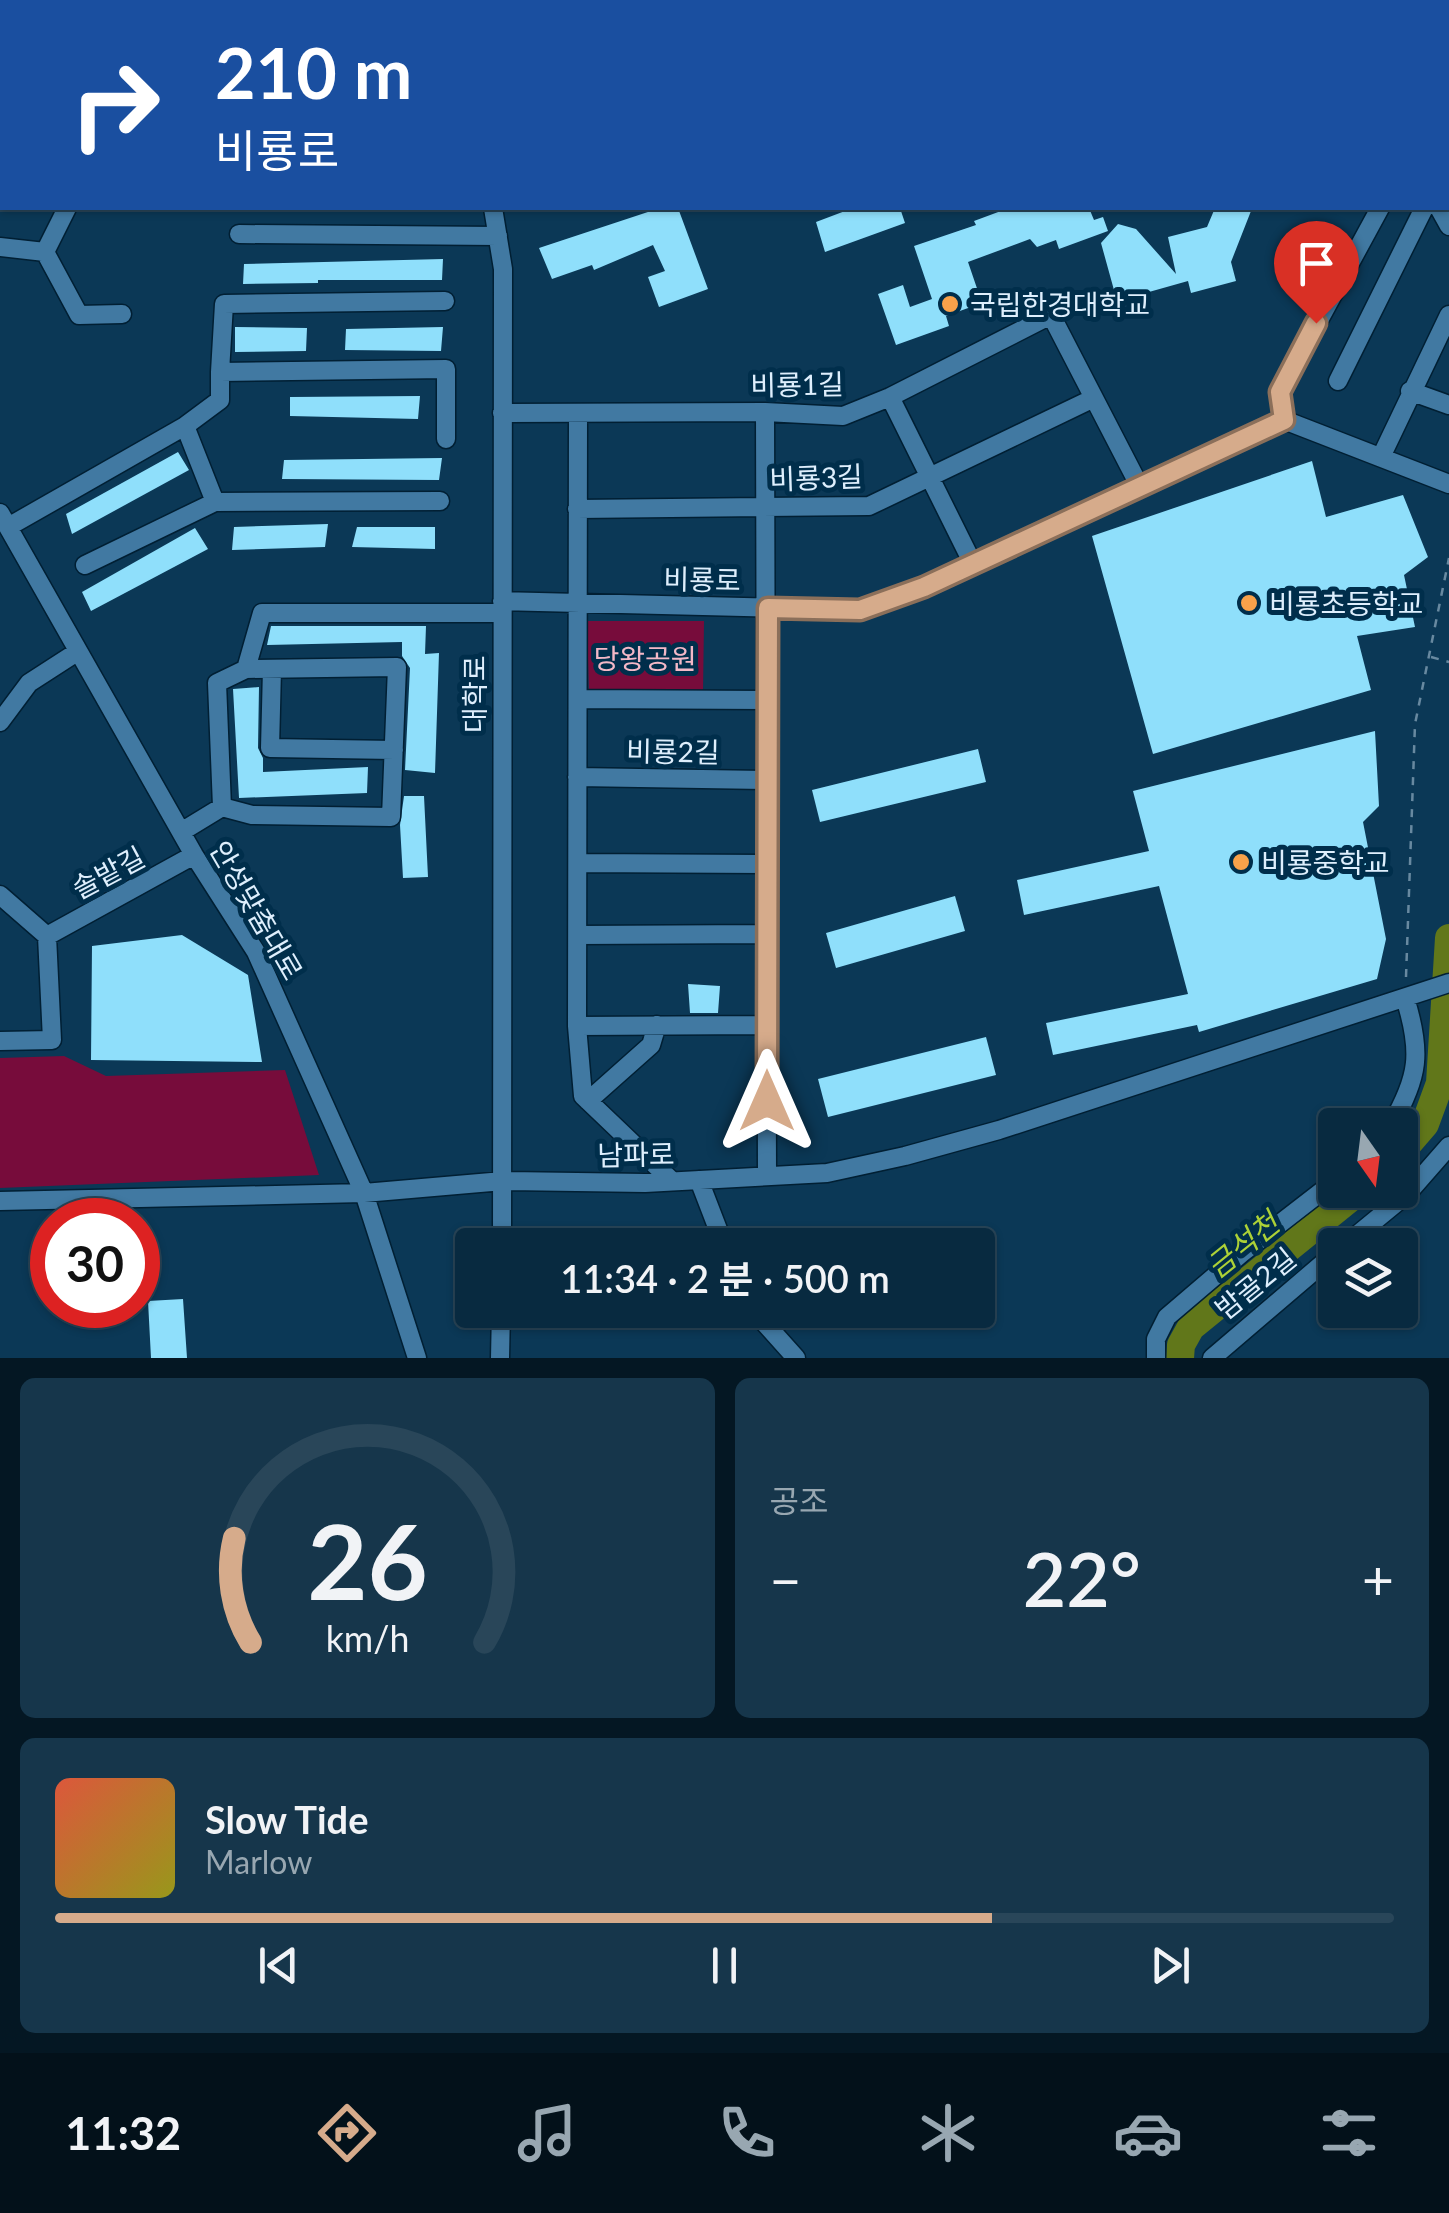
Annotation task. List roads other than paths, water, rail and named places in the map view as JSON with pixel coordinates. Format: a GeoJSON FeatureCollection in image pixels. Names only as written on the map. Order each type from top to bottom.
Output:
{"type":"FeatureCollection","features":[{"type":"Feature","properties":{"kind":"street"},"geometry":{"type":"LineString","coordinates":[[45,252],[66,210]]}},
{"type":"Feature","properties":{"kind":"street","name":"대학로"},"geometry":{"type":"LineString","coordinates":[[493,210],[502,269],[502,1228]]}},
{"type":"Feature","properties":{"kind":"street"},"geometry":{"type":"LineString","coordinates":[[1379,210],[1280,392],[1284,420],[1449,484]]}},
{"type":"Feature","properties":{"kind":"street"},"geometry":{"type":"LineString","coordinates":[[1338,381],[1423,210]]}},
{"type":"Feature","properties":{"kind":"street"},"geometry":{"type":"LineString","coordinates":[[239,234],[498,236]]}},
{"type":"Feature","properties":{"kind":"street"},"geometry":{"type":"LineString","coordinates":[[0,247],[45,252]]}},
{"type":"Feature","properties":{"kind":"street"},"geometry":{"type":"LineString","coordinates":[[45,252],[79,315],[122,314]]}},
{"type":"Feature","properties":{"kind":"street"},"geometry":{"type":"LineString","coordinates":[[4,520],[184,426],[220,400],[224,304],[445,302]]}},
{"type":"Feature","properties":{"kind":"street","name":"비룡1길"},"geometry":{"type":"LineString","coordinates":[[502,413],[765,412],[843,416],[890,397],[1051,315],[1140,487]]}},
{"type":"Feature","properties":{"kind":"street"},"geometry":{"type":"LineString","coordinates":[[1381,457],[1449,315]]}},
{"type":"Feature","properties":{"kind":"street"},"geometry":{"type":"LineString","coordinates":[[220,372],[446,369],[446,439]]}},
{"type":"Feature","properties":{"kind":"street"},"geometry":{"type":"LineString","coordinates":[[1410,391],[1449,405]]}},
{"type":"Feature","properties":{"kind":"street"},"geometry":{"type":"LineString","coordinates":[[890,397],[973,564]]}},
{"type":"Feature","properties":{"kind":"street","name":"비룡3길"},"geometry":{"type":"LineString","coordinates":[[577,509],[868,506],[1094,398]]}},
{"type":"Feature","properties":{"kind":"street"},"geometry":{"type":"LineString","coordinates":[[765,412],[767,1176]]}},
{"type":"Feature","properties":{"kind":"street"},"geometry":{"type":"LineString","coordinates":[[578,414],[577,1026],[582,1096],[672,1181]]}},
{"type":"Feature","properties":{"kind":"street","name":"비룡로"},"geometry":{"type":"LineString","coordinates":[[246,669],[262,614],[579,604],[860,610],[924,587],[1284,420]]}},
{"type":"Feature","properties":{"kind":"street"},"geometry":{"type":"LineString","coordinates":[[184,426],[215,502]]}},
{"type":"Feature","properties":{"kind":"street"},"geometry":{"type":"LineString","coordinates":[[86,564],[215,502],[440,501]]}},
{"type":"Feature","properties":{"kind":"street","name":"안성맞춤대로"},"geometry":{"type":"LineString","coordinates":[[4,520],[194,856],[256,952],[364,1192],[417,1358]]}},
{"type":"Feature","properties":{"kind":"street"},"geometry":{"type":"LineString","coordinates":[[0,722],[29,683],[77,652]]}},
{"type":"Feature","properties":{"kind":"street"},"geometry":{"type":"LineString","coordinates":[[181,832],[222,807],[252,815],[392,816],[397,666],[246,669],[217,683],[222,807]]}},
{"type":"Feature","properties":{"kind":"street"},"geometry":{"type":"LineString","coordinates":[[272,669],[270,748],[394,750]]}},
{"type":"Feature","properties":{"kind":"street","name":"비룡2길"},"geometry":{"type":"LineString","coordinates":[[578,699],[768,700]]}},
{"type":"Feature","properties":{"kind":"street","name":"비룡2길"},"geometry":{"type":"LineString","coordinates":[[577,776],[768,780]]}},
{"type":"Feature","properties":{"kind":"street","name":"솔밭길"},"geometry":{"type":"LineString","coordinates":[[47,936],[194,856]]}},
{"type":"Feature","properties":{"kind":"street"},"geometry":{"type":"LineString","coordinates":[[578,863],[767,864]]}},
{"type":"Feature","properties":{"kind":"street"},"geometry":{"type":"LineString","coordinates":[[0,895],[47,936],[52,1040],[0,1041]]}},
{"type":"Feature","properties":{"kind":"street"},"geometry":{"type":"LineString","coordinates":[[579,936],[767,934]]}},
{"type":"Feature","properties":{"kind":"street","name":"남파로"},"geometry":{"type":"LineString","coordinates":[[0,1201],[364,1192],[503,1181],[672,1181],[827,1173],[998,1130],[1449,983]]}},
{"type":"Feature","properties":{"kind":"street"},"geometry":{"type":"LineString","coordinates":[[1401,1108],[1411,1091],[1418,1054],[1406,998]]}},
{"type":"Feature","properties":{"kind":"street"},"geometry":{"type":"LineString","coordinates":[[577,1026],[767,1025]]}},
{"type":"Feature","properties":{"kind":"street"},"geometry":{"type":"LineString","coordinates":[[588,1101],[651,1044],[657,1026]]}},
{"type":"Feature","properties":{"kind":"street"},"geometry":{"type":"LineString","coordinates":[[1366,1228],[1407,1194],[1449,1146]]}},
{"type":"Feature","properties":{"kind":"street"},"geometry":{"type":"LineString","coordinates":[[699,1180],[717,1228]]}},
{"type":"Feature","properties":{"kind":"street"},"geometry":{"type":"LineString","coordinates":[[1156,1358],[1156,1339],[1166,1317],[1318,1194]]}},
{"type":"Feature","properties":{"kind":"street","name":"밤골2길"},"geometry":{"type":"LineString","coordinates":[[1212,1358],[1318,1268]]}},
{"type":"Feature","properties":{"kind":"street"},"geometry":{"type":"LineString","coordinates":[[500,1358],[501,1328]]}},
{"type":"Feature","properties":{"kind":"street"},"geometry":{"type":"LineString","coordinates":[[769,1328],[796,1358]]}},
{"type":"Feature","properties":{"kind":"waterway","name":"금석천"},"geometry":{"type":"LineString","coordinates":[[1418,1132],[1425,1124],[1440,1083],[1449,938]]}},
{"type":"Feature","properties":{"kind":"waterway","name":"금석천"},"geometry":{"type":"LineString","coordinates":[[1180,1358],[1181,1345],[1191,1327],[1338,1208]]}},
{"type":"Feature","properties":{"kind":"place","name":"국립한경대학교"},"geometry":{"type":"Point","coordinates":[950,304]}},
{"type":"Feature","properties":{"kind":"place","name":"비룡초등학교"},"geometry":{"type":"Point","coordinates":[1249,603]}},
{"type":"Feature","properties":{"kind":"place","name":"비룡중학교"},"geometry":{"type":"Point","coordinates":[1241,862]}},
{"type":"Feature","properties":{"kind":"park label","name":"당왕공원"},"geometry":{"type":"Point","coordinates":[645,658]}}]}
